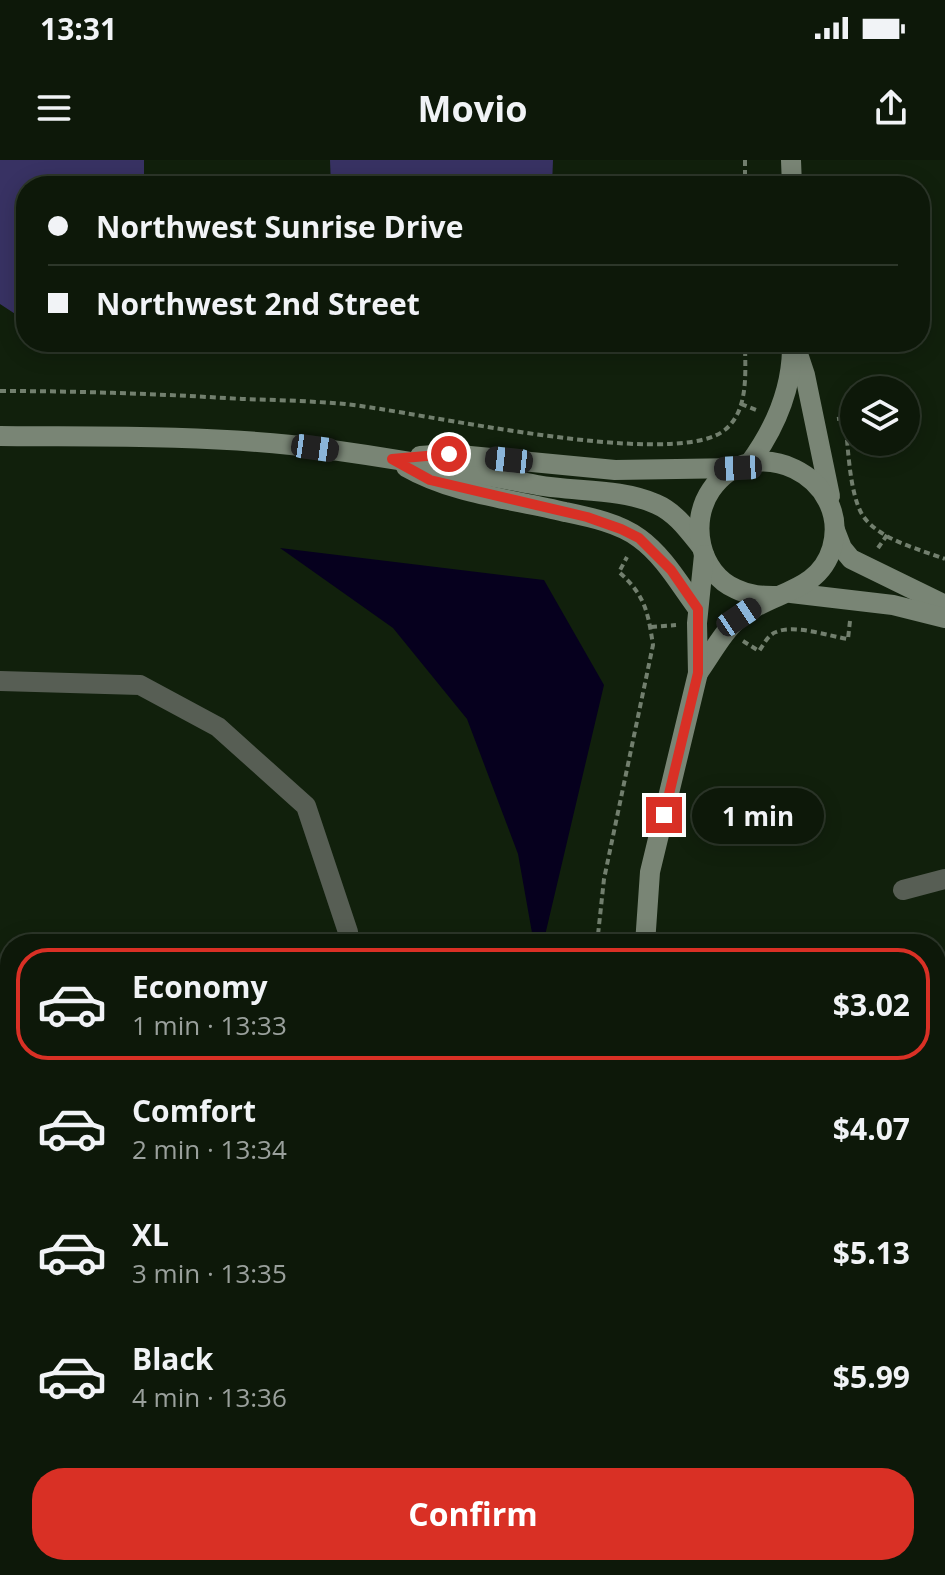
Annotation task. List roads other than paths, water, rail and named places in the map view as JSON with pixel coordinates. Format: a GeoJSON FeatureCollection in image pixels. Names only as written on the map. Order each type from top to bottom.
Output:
{"type":"FeatureCollection","features":[{"type":"Feature","properties":{"kind":"street"},"geometry":{"type":"LineString","coordinates":[[646,934],[650,872],[698,673],[702,550],[699,532],[702,510],[711,489],[728,473],[744,466],[765,441],[788,389],[792,352]]}},
{"type":"Feature","properties":{"kind":"street"},"geometry":{"type":"LineString","coordinates":[[698,673],[739,617],[756,605],[812,580],[832,548],[834,523],[805,375],[797,352]]}},
{"type":"Feature","properties":{"kind":"street"},"geometry":{"type":"LineString","coordinates":[[0,436],[157,438],[289,445],[392,459],[558,489],[640,499],[658,504],[673,514],[702,550],[716,574],[734,588],[755,596],[785,594],[893,605],[945,618]]}},
{"type":"Feature","properties":{"kind":"street"},"geometry":{"type":"LineString","coordinates":[[392,459],[449,454],[615,470],[744,466],[771,461],[792,466],[812,478],[826,495],[842,548],[851,559],[945,605]]}},
{"type":"Feature","properties":{"kind":"street"},"geometry":{"type":"LineString","coordinates":[[392,459],[430,480],[587,517],[621,529],[639,538],[656,554],[698,609]]}},
{"type":"Feature","properties":{"kind":"street"},"geometry":{"type":"LineString","coordinates":[[0,681],[140,685],[218,727],[306,806],[348,934]]}},
{"type":"Feature","properties":{"kind":"street"},"geometry":{"type":"LineString","coordinates":[[903,890],[945,879]]}}]}
